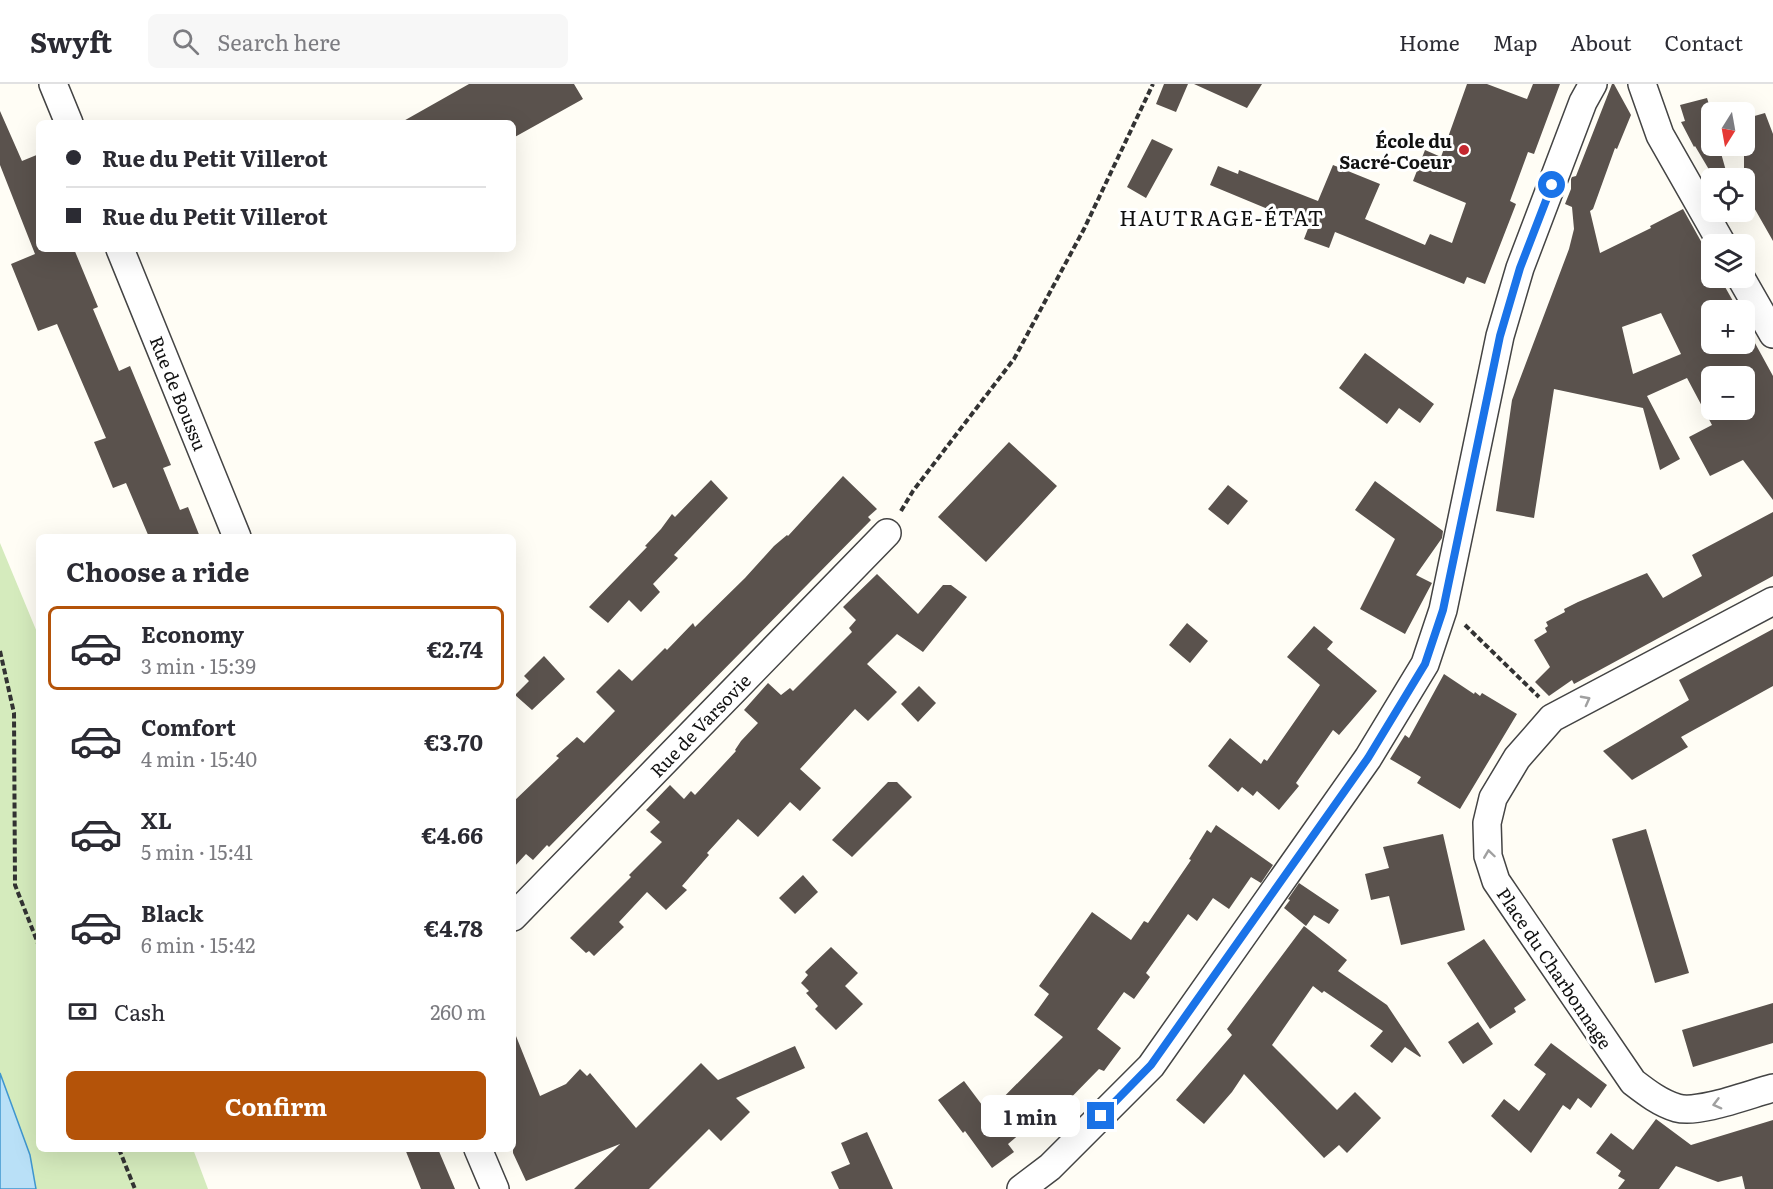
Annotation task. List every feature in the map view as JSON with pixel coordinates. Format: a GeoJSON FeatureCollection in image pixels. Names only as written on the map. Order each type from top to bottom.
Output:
{"type":"FeatureCollection","features":[{"type":"Feature","properties":{"kind":"street"},"geometry":{"type":"LineString","coordinates":[[53,84],[68,120]]}},
{"type":"Feature","properties":{"kind":"street"},"geometry":{"type":"LineString","coordinates":[[1021,1189],[1050,1167],[1151,1065],[1368,758],[1425,664],[1443,610],[1500,336],[1520,268],[1583,102],[1593,84]]}},
{"type":"Feature","properties":{"kind":"street"},"geometry":{"type":"LineString","coordinates":[[1642,84],[1660,135],[1716,234]]}},
{"type":"Feature","properties":{"kind":"street","name":"Rue de Boussu"},"geometry":{"type":"LineString","coordinates":[[121,252],[236,534]]}},
{"type":"Feature","properties":{"kind":"street"},"geometry":{"type":"LineString","coordinates":[[1747,288],[1773,334]]}},
{"type":"Feature","properties":{"kind":"street","name":"Rue de Varsovie"},"geometry":{"type":"LineString","coordinates":[[516,914],[887,533]]}},
{"type":"Feature","properties":{"kind":"street","name":"Place du Charbonnage"},"geometry":{"type":"LineString","coordinates":[[1773,601],[1552,718],[1517,758],[1493,798],[1487,823],[1488,856],[1496,881],[1633,1082],[1652,1097],[1679,1108],[1703,1107],[1773,1088]]}},
{"type":"Feature","properties":{"kind":"street"},"geometry":{"type":"LineString","coordinates":[[479,1152],[495,1189]]}},
{"type":"Feature","properties":{"kind":"path"},"geometry":{"type":"LineString","coordinates":[[887,533],[913,491],[1014,359],[1084,229],[1153,84]]}},
{"type":"Feature","properties":{"kind":"path"},"geometry":{"type":"LineString","coordinates":[[1443,610],[1469,628],[1538,695],[1552,718]]}},
{"type":"Feature","properties":{"kind":"path"},"geometry":{"type":"LineString","coordinates":[[0,651],[14,713],[15,885],[36,938]]}},
{"type":"Feature","properties":{"kind":"path"},"geometry":{"type":"LineString","coordinates":[[120,1152],[135,1189]]}},
{"type":"Feature","properties":{"kind":"green space"},"geometry":{"type":"Polygon","coordinates":[[[0,543],[36,630],[36,1152],[194,1152],[208,1189],[36,1189],[30,1155],[0,1073],[0,543]]]}},
{"type":"Feature","properties":{"kind":"water"},"geometry":{"type":"Polygon","coordinates":[[[0,1073],[30,1155],[36,1189],[0,1189],[0,1073]]]}},
{"type":"Feature","properties":{"kind":"building"},"geometry":{"type":"Polygon","coordinates":[[[469,84],[574,84],[583,99],[516,136],[516,120],[405,120],[469,84]]]}},
{"type":"Feature","properties":{"kind":"building"},"geometry":{"type":"Polygon","coordinates":[[[1164,84],[1188,84],[1176,112],[1156,104],[1164,84]]]}},
{"type":"Feature","properties":{"kind":"building"},"geometry":{"type":"Polygon","coordinates":[[[1194,84],[1262,84],[1247,108],[1194,84]]]}},
{"type":"Feature","properties":{"kind":"building"},"geometry":{"type":"Polygon","coordinates":[[[1467,84],[1487,84],[1527,99],[1533,84],[1560,84],[1534,154],[1528,152],[1510,201],[1516,204],[1485,284],[1467,277],[1464,284],[1335,232],[1329,248],[1304,239],[1309,226],[1210,185],[1218,166],[1238,174],[1239,170],[1318,201],[1333,165],[1380,184],[1365,219],[1425,245],[1430,234],[1452,243],[1466,203],[1413,181],[1425,150],[1441,157],[1467,84]]]}},
{"type":"Feature","properties":{"kind":"building"},"geometry":{"type":"Polygon","coordinates":[[[1612,84],[1614,84],[1631,115],[1617,149],[1615,148],[1593,209],[1590,211],[1600,253],[1683,209],[1701,241],[1701,288],[1726,288],[1732,300],[1701,300],[1701,354],[1755,354],[1755,343],[1773,376],[1773,500],[1743,460],[1710,476],[1689,437],[1712,425],[1709,420],[1755,420],[1755,366],[1701,366],[1701,404],[1687,378],[1647,396],[1680,459],[1660,470],[1643,408],[1554,389],[1534,518],[1496,511],[1512,400],[1569,249],[1574,229],[1572,207],[1565,204],[1571,189],[1572,177],[1576,176],[1612,84]],[[1661,313],[1622,327],[1633,374],[1681,354],[1661,313]]]}},
{"type":"Feature","properties":{"kind":"building"},"geometry":{"type":"Polygon","coordinates":[[[1707,98],[1708,102],[1701,102],[1701,156],[1722,156],[1725,168],[1708,168],[1694,147],[1681,122],[1685,121],[1680,105],[1707,98]]]}},
{"type":"Feature","properties":{"kind":"building"},"geometry":{"type":"Polygon","coordinates":[[[0,111],[22,161],[36,155],[36,252],[75,252],[98,307],[93,309],[119,371],[130,366],[171,465],[163,468],[180,510],[188,507],[199,534],[148,534],[126,483],[113,488],[94,442],[106,438],[57,324],[38,331],[11,264],[35,254],[0,165],[0,111]]]}},
{"type":"Feature","properties":{"kind":"building"},"geometry":{"type":"Polygon","coordinates":[[[1765,113],[1773,134],[1773,241],[1755,209],[1755,168],[1744,168],[1744,156],[1755,156],[1755,116],[1765,113]]]}},
{"type":"Feature","properties":{"kind":"building"},"geometry":{"type":"Polygon","coordinates":[[[1152,139],[1173,149],[1146,198],[1127,187],[1152,139]]]}},
{"type":"Feature","properties":{"kind":"building"},"geometry":{"type":"Polygon","coordinates":[[[1365,353],[1434,404],[1420,423],[1399,408],[1387,424],[1339,388],[1365,353]]]}},
{"type":"Feature","properties":{"kind":"building"},"geometry":{"type":"Polygon","coordinates":[[[1009,442],[1057,486],[986,562],[938,517],[1009,442]]]}},
{"type":"Feature","properties":{"kind":"building"},"geometry":{"type":"Polygon","coordinates":[[[843,476],[877,509],[868,517],[871,520],[549,847],[547,845],[533,860],[526,854],[516,865],[516,799],[559,758],[556,756],[577,737],[584,743],[615,711],[596,692],[619,669],[632,681],[693,623],[695,627],[774,546],[788,536],[843,476]]]}},
{"type":"Feature","properties":{"kind":"building"},"geometry":{"type":"Polygon","coordinates":[[[711,480],[728,498],[674,555],[678,558],[653,584],[660,592],[641,612],[629,600],[608,623],[589,607],[647,547],[645,546],[672,514],[675,517],[711,480]]]}},
{"type":"Feature","properties":{"kind":"building"},"geometry":{"type":"Polygon","coordinates":[[[1375,481],[1443,531],[1442,538],[1416,575],[1432,583],[1405,634],[1360,609],[1395,539],[1355,510],[1375,481]]]}},
{"type":"Feature","properties":{"kind":"building"},"geometry":{"type":"Polygon","coordinates":[[[1228,485],[1248,501],[1228,525],[1208,509],[1228,485]]]}},
{"type":"Feature","properties":{"kind":"building"},"geometry":{"type":"Polygon","coordinates":[[[1773,512],[1773,576],[1574,684],[1572,680],[1549,696],[1535,682],[1550,667],[1534,640],[1547,632],[1546,622],[1565,612],[1564,609],[1647,573],[1663,598],[1702,576],[1692,555],[1773,512]]]}},
{"type":"Feature","properties":{"kind":"building"},"geometry":{"type":"Polygon","coordinates":[[[877,574],[918,614],[943,585],[951,585],[967,597],[923,652],[897,634],[867,664],[897,692],[868,721],[855,709],[800,769],[821,788],[800,811],[790,802],[758,837],[738,819],[707,853],[709,855],[682,886],[687,890],[666,910],[647,892],[619,922],[624,927],[594,956],[589,951],[586,953],[570,938],[631,877],[629,875],[662,842],[650,832],[660,822],[646,810],[670,785],[684,799],[691,791],[695,795],[736,751],[741,741],[758,723],[744,710],[768,683],[781,695],[790,688],[793,691],[852,632],[849,628],[856,620],[843,607],[877,574]]]}},
{"type":"Feature","properties":{"kind":"building"},"geometry":{"type":"Polygon","coordinates":[[[1187,623],[1208,641],[1190,663],[1169,645],[1187,623]]]}},
{"type":"Feature","properties":{"kind":"building"},"geometry":{"type":"Polygon","coordinates":[[[1314,626],[1333,642],[1327,649],[1377,691],[1339,735],[1333,730],[1296,783],[1299,786],[1279,810],[1257,791],[1253,796],[1242,787],[1238,792],[1208,766],[1230,738],[1261,764],[1264,759],[1267,761],[1320,685],[1287,657],[1314,626]]]}},
{"type":"Feature","properties":{"kind":"building"},"geometry":{"type":"Polygon","coordinates":[[[1773,629],[1773,686],[1681,737],[1688,747],[1632,780],[1603,751],[1689,700],[1679,680],[1773,629]]]}},
{"type":"Feature","properties":{"kind":"building"},"geometry":{"type":"Polygon","coordinates":[[[544,656],[565,679],[532,710],[516,696],[529,681],[524,676],[544,656]]]}},
{"type":"Feature","properties":{"kind":"building"},"geometry":{"type":"Polygon","coordinates":[[[1444,674],[1474,694],[1475,692],[1480,696],[1482,693],[1517,714],[1460,809],[1417,783],[1421,777],[1390,759],[1405,735],[1409,738],[1444,674]]]}},
{"type":"Feature","properties":{"kind":"building"},"geometry":{"type":"Polygon","coordinates":[[[919,686],[936,703],[918,722],[901,704],[919,686]]]}},
{"type":"Feature","properties":{"kind":"building"},"geometry":{"type":"Polygon","coordinates":[[[888,782],[897,782],[912,797],[852,857],[832,840],[888,782]]]}},
{"type":"Feature","properties":{"kind":"building"},"geometry":{"type":"Polygon","coordinates":[[[1216,825],[1273,865],[1261,883],[1251,877],[1229,909],[1213,898],[1197,921],[1188,914],[1146,973],[1150,977],[1134,999],[1124,992],[1097,1029],[1121,1048],[1104,1071],[1099,1069],[1055,1114],[1051,1110],[1008,1144],[1014,1152],[992,1168],[965,1131],[963,1133],[938,1100],[964,1081],[988,1113],[1063,1037],[1034,1015],[1049,994],[1039,986],[1092,912],[1131,940],[1144,921],[1148,923],[1191,860],[1189,859],[1207,830],[1211,833],[1216,825]]]}},
{"type":"Feature","properties":{"kind":"building"},"geometry":{"type":"Polygon","coordinates":[[[1646,829],[1689,973],[1655,983],[1612,839],[1646,829]]]}},
{"type":"Feature","properties":{"kind":"building"},"geometry":{"type":"Polygon","coordinates":[[[1443,834],[1465,930],[1401,945],[1389,896],[1371,900],[1365,874],[1389,868],[1383,847],[1443,834]]]}},
{"type":"Feature","properties":{"kind":"building"},"geometry":{"type":"Polygon","coordinates":[[[803,875],[818,892],[795,914],[779,898],[803,875]]]}},
{"type":"Feature","properties":{"kind":"building"},"geometry":{"type":"Polygon","coordinates":[[[1299,883],[1339,910],[1329,924],[1314,915],[1306,926],[1284,908],[1299,883]]]}},
{"type":"Feature","properties":{"kind":"building"},"geometry":{"type":"Polygon","coordinates":[[[1304,926],[1347,960],[1338,971],[1387,1005],[1421,1056],[1405,1047],[1392,1063],[1370,1046],[1383,1031],[1313,986],[1272,1045],[1337,1110],[1355,1092],[1381,1118],[1347,1153],[1339,1145],[1324,1158],[1244,1074],[1232,1092],[1204,1124],[1176,1100],[1232,1035],[1227,1029],[1304,926]]]}},
{"type":"Feature","properties":{"kind":"building"},"geometry":{"type":"Polygon","coordinates":[[[1484,939],[1526,1000],[1514,1008],[1516,1012],[1490,1029],[1447,963],[1484,939]]]}},
{"type":"Feature","properties":{"kind":"building"},"geometry":{"type":"Polygon","coordinates":[[[831,947],[858,973],[845,986],[863,1004],[836,1030],[815,1009],[818,1006],[806,993],[809,991],[801,983],[808,975],[805,972],[831,947]]]}},
{"type":"Feature","properties":{"kind":"building"},"geometry":{"type":"Polygon","coordinates":[[[1773,1003],[1773,1043],[1693,1067],[1682,1030],[1773,1003]]]}},
{"type":"Feature","properties":{"kind":"building"},"geometry":{"type":"Polygon","coordinates":[[[1478,1022],[1493,1044],[1463,1064],[1448,1042],[1478,1022]]]}},
{"type":"Feature","properties":{"kind":"building"},"geometry":{"type":"Polygon","coordinates":[[[516,1036],[540,1096],[566,1084],[580,1069],[587,1076],[590,1073],[636,1128],[701,1063],[718,1080],[795,1046],[805,1068],[736,1098],[750,1112],[721,1141],[709,1129],[649,1189],[574,1189],[620,1144],[526,1181],[513,1153],[516,1152],[516,1036]]]}},
{"type":"Feature","properties":{"kind":"building"},"geometry":{"type":"Polygon","coordinates":[[[1551,1043],[1607,1085],[1591,1108],[1578,1098],[1570,1110],[1563,1105],[1531,1153],[1491,1116],[1504,1099],[1519,1111],[1546,1074],[1534,1065],[1551,1043]]]}},
{"type":"Feature","properties":{"kind":"building"},"geometry":{"type":"Polygon","coordinates":[[[1656,1119],[1691,1145],[1773,1120],[1773,1189],[1745,1189],[1742,1176],[1718,1182],[1676,1166],[1659,1189],[1618,1189],[1625,1180],[1618,1176],[1621,1171],[1596,1153],[1611,1133],[1633,1150],[1656,1119]]]}},
{"type":"Feature","properties":{"kind":"building"},"geometry":{"type":"Polygon","coordinates":[[[867,1132],[893,1189],[839,1189],[831,1172],[850,1164],[841,1143],[867,1132]]]}},
{"type":"Feature","properties":{"kind":"building"},"geometry":{"type":"Polygon","coordinates":[[[406,1152],[439,1152],[455,1189],[421,1189],[406,1152]]]}},
{"type":"Feature","properties":{"kind":"place","name":"École du Sacré-Coeur"},"geometry":{"type":"Point","coordinates":[1464,150]}},
{"type":"Feature","properties":{"kind":"district","name":"HAUTRAGE-ÉTAT"},"geometry":{"type":"Point","coordinates":[1222,216]}},
{"type":"Feature","properties":{"kind":"route"},"geometry":{"type":"LineString","coordinates":[[1101,1116],[1151,1065],[1368,758],[1425,664],[1443,610],[1481,418],[1500,336],[1520,268],[1552,185]]}}]}
